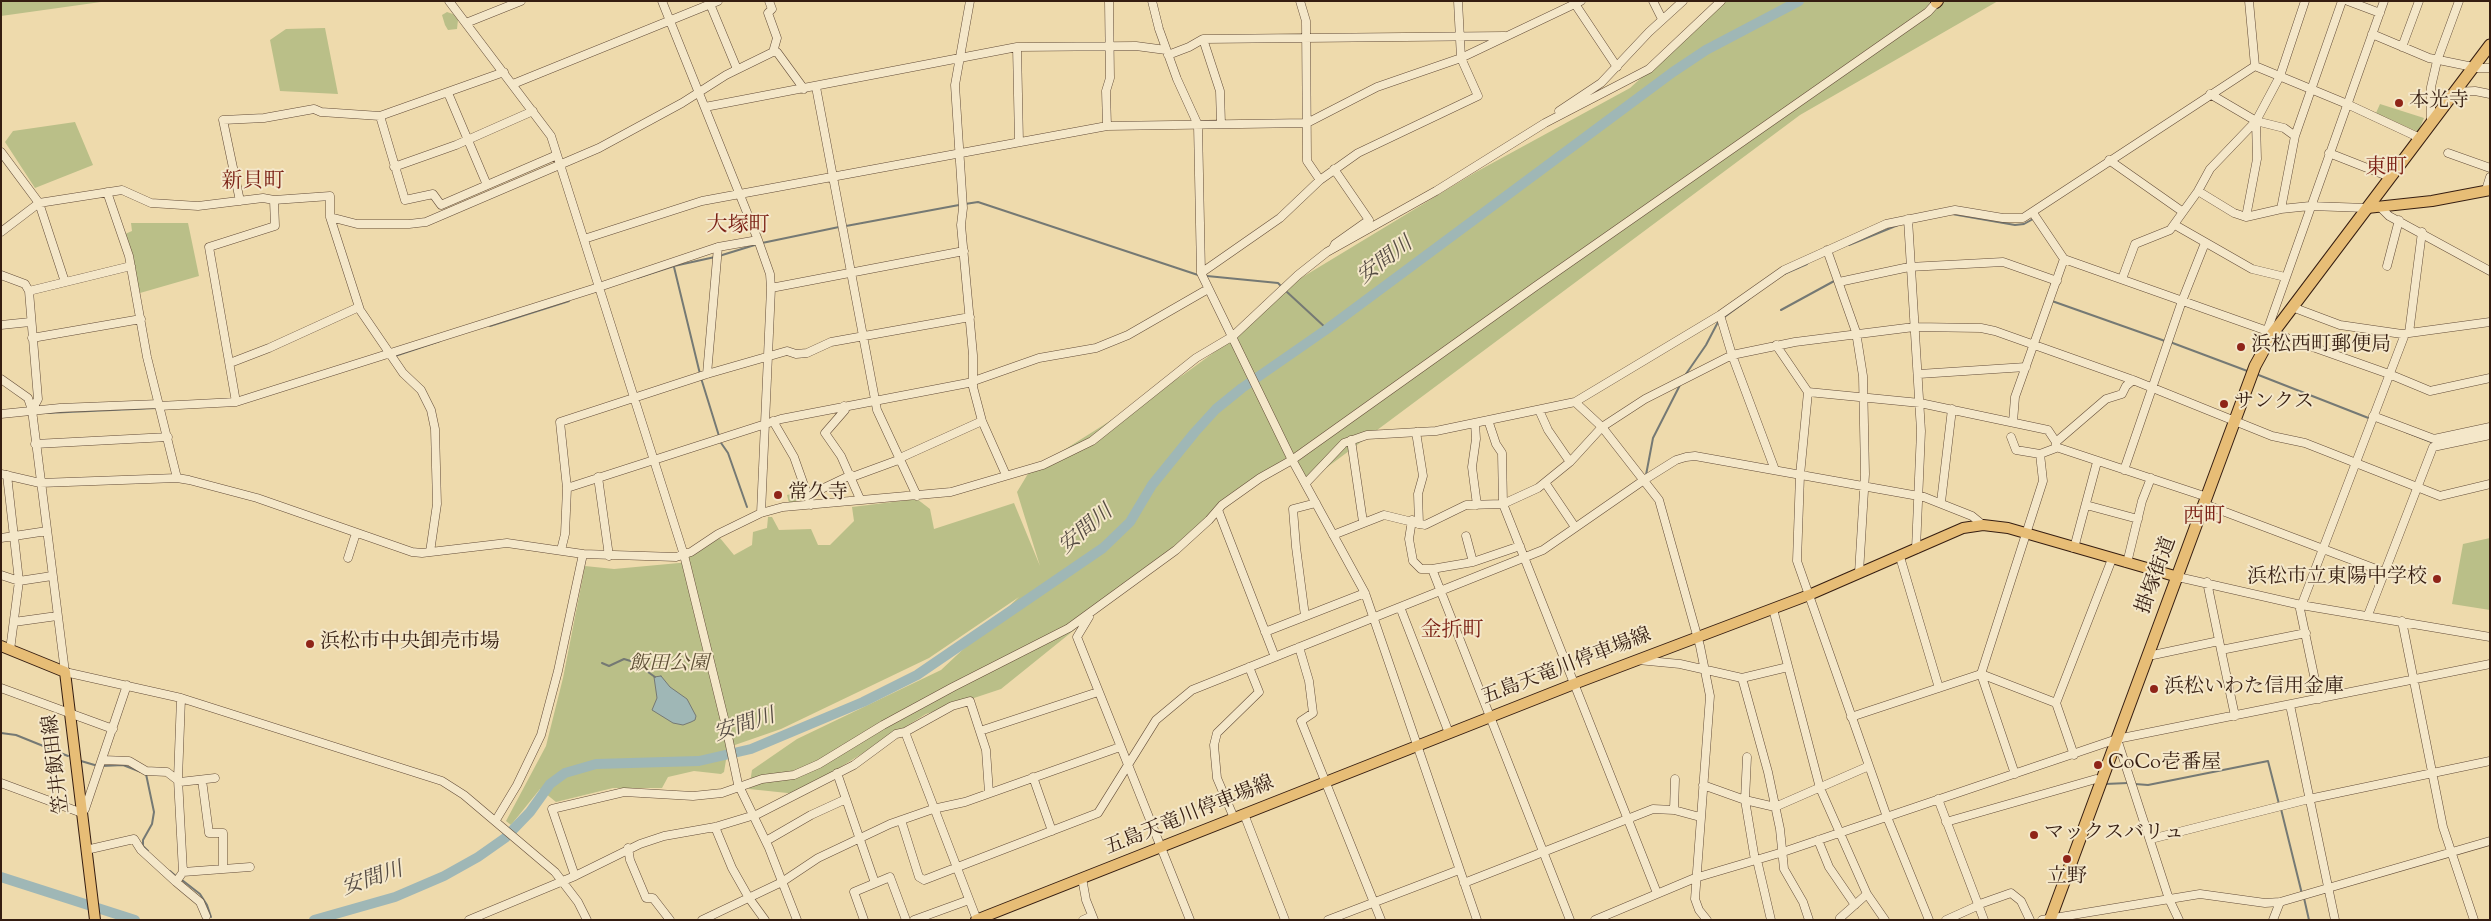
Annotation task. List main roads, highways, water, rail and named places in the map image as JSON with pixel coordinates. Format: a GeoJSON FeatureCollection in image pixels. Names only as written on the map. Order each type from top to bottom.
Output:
{"type":"FeatureCollection","features":[{"type":"Feature","properties":{"kind":"highway","name":"掛塚街道"},"geometry":{"type":"LineString","coordinates":[[2051,919],[2252,372],[2270,332],[2292,308],[2490,45]]}},
{"type":"Feature","properties":{"kind":"main road"},"geometry":{"type":"LineString","coordinates":[[2367,208],[2432,201],[2487,192]]}},
{"type":"Feature","properties":{"kind":"main road","name":"五島天竜川停車場線"},"geometry":{"type":"LineString","coordinates":[[976,920],[1696,636],[1809,595],[1964,528],[1983,525],[2008,528],[2112,559],[2178,576]]}},
{"type":"Feature","properties":{"kind":"main road","name":"笠井飯田線"},"geometry":{"type":"LineString","coordinates":[[6,648],[65,672],[96,920]]}},
{"type":"Feature","properties":{"kind":"water"},"geometry":{"type":"Polygon","coordinates":[[[661,676],[670,687],[687,699],[696,716],[695,720],[683,725],[673,723],[652,710],[657,698],[654,677],[661,676]]]}},
{"type":"Feature","properties":{"kind":"waterway","name":"安間川"},"geometry":{"type":"LineString","coordinates":[[314,920],[395,897],[444,876],[478,857],[505,838],[530,812],[550,784],[565,773],[596,764],[699,761],[751,749],[863,702],[917,675],[1103,548],[1130,522],[1152,485],[1195,432],[1216,409],[1242,388],[1327,329],[1673,72],[1706,50],[1799,1]]}},
{"type":"Feature","properties":{"kind":"waterway"},"geometry":{"type":"LineString","coordinates":[[965,204],[978,202],[1198,275]]}},
{"type":"Feature","properties":{"kind":"waterway"},"geometry":{"type":"LineString","coordinates":[[846,226],[959,205]]}},
{"type":"Feature","properties":{"kind":"waterway"},"geometry":{"type":"LineString","coordinates":[[1952,214],[2015,225],[2024,224],[2033,219]]}},
{"type":"Feature","properties":{"kind":"waterway"},"geometry":{"type":"LineString","coordinates":[[1849,245],[1898,225]]}},
{"type":"Feature","properties":{"kind":"waterway"},"geometry":{"type":"LineString","coordinates":[[762,243],[839,227]]}},
{"type":"Feature","properties":{"kind":"waterway"},"geometry":{"type":"LineString","coordinates":[[719,256],[758,244]]}},
{"type":"Feature","properties":{"kind":"waterway"},"geometry":{"type":"LineString","coordinates":[[637,278],[674,266],[715,257]]}},
{"type":"Feature","properties":{"kind":"waterway"},"geometry":{"type":"LineString","coordinates":[[1784,274],[1807,264]]}},
{"type":"Feature","properties":{"kind":"waterway"},"geometry":{"type":"LineString","coordinates":[[674,267],[700,374]]}},
{"type":"Feature","properties":{"kind":"waterway"},"geometry":{"type":"LineString","coordinates":[[1207,276],[1278,283],[1280,285]]}},
{"type":"Feature","properties":{"kind":"waterway"},"geometry":{"type":"LineString","coordinates":[[1781,310],[1836,280]]}},
{"type":"Feature","properties":{"kind":"waterway"},"geometry":{"type":"LineString","coordinates":[[1287,292],[1327,329]]}},
{"type":"Feature","properties":{"kind":"waterway"},"geometry":{"type":"LineString","coordinates":[[1723,318],[1749,299]]}},
{"type":"Feature","properties":{"kind":"waterway"},"geometry":{"type":"LineString","coordinates":[[490,326],[569,301]]}},
{"type":"Feature","properties":{"kind":"waterway"},"geometry":{"type":"LineString","coordinates":[[2052,301],[2165,341]]}},
{"type":"Feature","properties":{"kind":"waterway"},"geometry":{"type":"LineString","coordinates":[[1686,374],[1706,345],[1718,322]]}},
{"type":"Feature","properties":{"kind":"waterway"},"geometry":{"type":"LineString","coordinates":[[395,356],[440,341]]}},
{"type":"Feature","properties":{"kind":"waterway"},"geometry":{"type":"LineString","coordinates":[[2170,342],[2250,372]]}},
{"type":"Feature","properties":{"kind":"waterway"},"geometry":{"type":"LineString","coordinates":[[2256,374],[2371,419]]}},
{"type":"Feature","properties":{"kind":"waterway"},"geometry":{"type":"LineString","coordinates":[[701,378],[719,436]]}},
{"type":"Feature","properties":{"kind":"waterway"},"geometry":{"type":"LineString","coordinates":[[1646,475],[1653,438],[1680,385]]}},
{"type":"Feature","properties":{"kind":"waterway"},"geometry":{"type":"LineString","coordinates":[[46,413],[157,408]]}},
{"type":"Feature","properties":{"kind":"waterway"},"geometry":{"type":"LineString","coordinates":[[2406,432],[2434,443]]}},
{"type":"Feature","properties":{"kind":"waterway"},"geometry":{"type":"LineString","coordinates":[[2438,442],[2478,433]]}},
{"type":"Feature","properties":{"kind":"waterway"},"geometry":{"type":"LineString","coordinates":[[719,440],[728,453],[747,507]]}},
{"type":"Feature","properties":{"kind":"waterway"},"geometry":{"type":"LineString","coordinates":[[602,663],[609,666],[624,659],[634,662],[655,677]]}},
{"type":"Feature","properties":{"kind":"waterway"},"geometry":{"type":"LineString","coordinates":[[1,733],[16,735],[68,756]]}},
{"type":"Feature","properties":{"kind":"waterway"},"geometry":{"type":"LineString","coordinates":[[81,761],[98,766]]}},
{"type":"Feature","properties":{"kind":"waterway"},"geometry":{"type":"LineString","coordinates":[[2135,784],[2148,785],[2268,761],[2279,804]]}},
{"type":"Feature","properties":{"kind":"waterway"},"geometry":{"type":"LineString","coordinates":[[102,766],[123,765],[141,772]]}},
{"type":"Feature","properties":{"kind":"waterway"},"geometry":{"type":"LineString","coordinates":[[146,774],[154,812],[152,824],[143,840],[143,846],[148,851]]}},
{"type":"Feature","properties":{"kind":"waterway"},"geometry":{"type":"LineString","coordinates":[[2105,784],[2128,783]]}},
{"type":"Feature","properties":{"kind":"waterway"},"geometry":{"type":"LineString","coordinates":[[2281,809],[2302,894]]}},
{"type":"Feature","properties":{"kind":"waterway"},"geometry":{"type":"LineString","coordinates":[[170,871],[178,878]]}},
{"type":"Feature","properties":{"kind":"waterway","name":"安間川"},"geometry":{"type":"LineString","coordinates":[[1,877],[135,920]]}},
{"type":"Feature","properties":{"kind":"waterway"},"geometry":{"type":"LineString","coordinates":[[182,880],[200,894],[207,905],[211,917]]}},
{"type":"Feature","properties":{"kind":"waterway"},"geometry":{"type":"LineString","coordinates":[[2304,898],[2309,920]]}},
{"type":"Feature","properties":{"kind":"place","name":"本光寺"},"geometry":{"type":"Point","coordinates":[2399,103]}},
{"type":"Feature","properties":{"kind":"place","name":"浜松西町郵便局"},"geometry":{"type":"Point","coordinates":[2241,347]}},
{"type":"Feature","properties":{"kind":"place","name":"サンクス"},"geometry":{"type":"Point","coordinates":[2224,404]}},
{"type":"Feature","properties":{"kind":"place","name":"常久寺"},"geometry":{"type":"Point","coordinates":[778,495]}},
{"type":"Feature","properties":{"kind":"place","name":"浜松市立東陽中学校"},"geometry":{"type":"Point","coordinates":[2437,579]}},
{"type":"Feature","properties":{"kind":"place","name":"浜松市中央卸売市場"},"geometry":{"type":"Point","coordinates":[310,644]}},
{"type":"Feature","properties":{"kind":"place","name":"浜松いわた信用金庫"},"geometry":{"type":"Point","coordinates":[2154,689]}},
{"type":"Feature","properties":{"kind":"place","name":"CoCo壱番屋"},"geometry":{"type":"Point","coordinates":[2098,765]}},
{"type":"Feature","properties":{"kind":"place","name":"マックスバリュ"},"geometry":{"type":"Point","coordinates":[2034,835]}},
{"type":"Feature","properties":{"kind":"place","name":"立野"},"geometry":{"type":"Point","coordinates":[2067,859]}},
{"type":"Feature","properties":{"kind":"district","name":"東町"},"geometry":{"type":"Point","coordinates":[2386,169]}},
{"type":"Feature","properties":{"kind":"district","name":"新貝町"},"geometry":{"type":"Point","coordinates":[253,183]}},
{"type":"Feature","properties":{"kind":"district","name":"大塚町"},"geometry":{"type":"Point","coordinates":[738,227]}},
{"type":"Feature","properties":{"kind":"district","name":"西町"},"geometry":{"type":"Point","coordinates":[2204,518]}},
{"type":"Feature","properties":{"kind":"district","name":"金折町"},"geometry":{"type":"Point","coordinates":[1452,632]}},
{"type":"Feature","properties":{"kind":"park label","name":"飯田公園"},"geometry":{"type":"Point","coordinates":[669,666]}}]}
